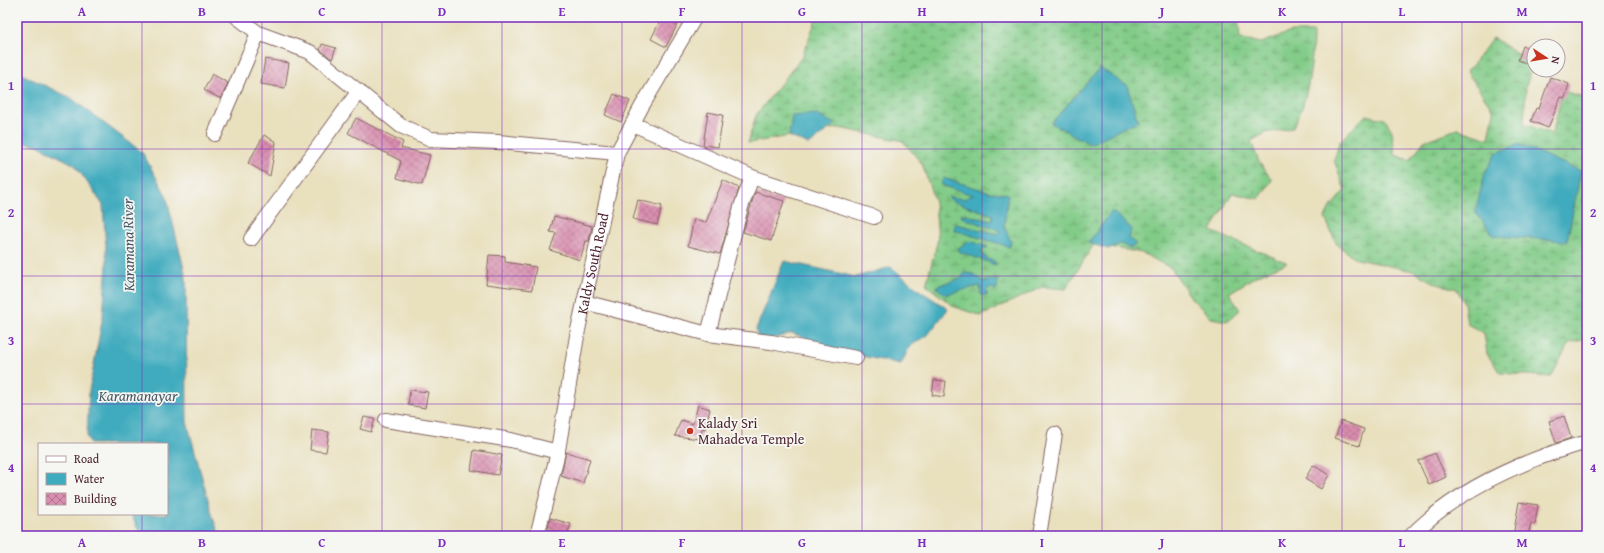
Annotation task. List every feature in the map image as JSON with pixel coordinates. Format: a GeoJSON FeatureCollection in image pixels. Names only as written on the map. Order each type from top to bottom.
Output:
{"type":"FeatureCollection","features":[{"type":"Feature","properties":{"kind":"street"},"geometry":{"type":"LineString","coordinates":[[237,17],[258,33],[310,52],[401,126],[431,138],[498,142],[617,154]]}},
{"type":"Feature","properties":{"kind":"street","name":"Kaldy South Road"},"geometry":{"type":"LineString","coordinates":[[540,532],[558,452],[584,302],[617,154],[695,17]]}},
{"type":"Feature","properties":{"kind":"street"},"geometry":{"type":"LineString","coordinates":[[215,134],[258,33]]}},
{"type":"Feature","properties":{"kind":"street"},"geometry":{"type":"LineString","coordinates":[[251,239],[359,91]]}},
{"type":"Feature","properties":{"kind":"street"},"geometry":{"type":"LineString","coordinates":[[633,124],[752,177],[874,216]]}},
{"type":"Feature","properties":{"kind":"street"},"geometry":{"type":"LineString","coordinates":[[708,334],[741,207],[752,177]]}},
{"type":"Feature","properties":{"kind":"street"},"geometry":{"type":"LineString","coordinates":[[584,302],[708,334],[771,342],[856,358]]}},
{"type":"Feature","properties":{"kind":"street"},"geometry":{"type":"LineString","coordinates":[[386,420],[510,440],[558,452]]}},
{"type":"Feature","properties":{"kind":"street"},"geometry":{"type":"LineString","coordinates":[[1039,536],[1055,434]]}},
{"type":"Feature","properties":{"kind":"street"},"geometry":{"type":"LineString","coordinates":[[1410,536],[1427,520],[1477,488],[1522,463],[1587,443]]}},
{"type":"Feature","properties":{"kind":"green space"},"geometry":{"type":"Polygon","coordinates":[[[817,17],[1238,17],[1240,38],[1261,43],[1291,32],[1313,32],[1311,68],[1306,95],[1302,108],[1292,128],[1266,133],[1251,141],[1259,162],[1272,180],[1259,199],[1232,193],[1211,231],[1287,263],[1256,276],[1229,293],[1240,310],[1227,321],[1211,318],[1192,299],[1171,268],[1142,253],[1094,244],[1066,289],[1042,287],[981,316],[955,307],[926,285],[938,239],[935,202],[922,164],[903,141],[839,128],[748,143],[756,115],[802,57],[817,17]]]}},
{"type":"Feature","properties":{"kind":"green space"},"geometry":{"type":"Polygon","coordinates":[[[1493,38],[1526,59],[1526,78],[1528,78],[1526,86],[1524,124],[1552,134],[1563,91],[1587,98],[1587,339],[1569,343],[1551,377],[1500,373],[1487,354],[1484,333],[1467,324],[1464,303],[1457,289],[1437,284],[1413,271],[1357,259],[1337,245],[1325,218],[1329,209],[1345,190],[1334,160],[1340,141],[1366,115],[1385,119],[1392,131],[1395,155],[1410,160],[1424,141],[1457,129],[1489,139],[1494,111],[1467,72],[1493,38]]]}},
{"type":"Feature","properties":{"kind":"water"},"geometry":{"type":"Polygon","coordinates":[[[1100,68],[1127,86],[1138,121],[1090,144],[1051,123],[1100,68]]]}},
{"type":"Feature","properties":{"kind":"water","name":"Karamanayar"},"geometry":{"type":"Polygon","coordinates":[[[17,72],[71,98],[142,152],[166,195],[186,277],[187,422],[213,518],[220,536],[141,536],[131,515],[168,515],[168,443],[90,443],[87,437],[89,391],[103,316],[107,264],[103,205],[75,165],[37,145],[17,141],[17,72]]]}},
{"type":"Feature","properties":{"kind":"water"},"geometry":{"type":"Polygon","coordinates":[[[815,114],[835,124],[809,145],[789,136],[792,116],[815,114]]]}},
{"type":"Feature","properties":{"kind":"water"},"geometry":{"type":"Polygon","coordinates":[[[1519,144],[1581,171],[1567,241],[1494,236],[1475,212],[1485,173],[1496,153],[1519,144]]]}},
{"type":"Feature","properties":{"kind":"water"},"geometry":{"type":"Polygon","coordinates":[[[943,178],[990,192],[1008,194],[1004,227],[1011,241],[1010,247],[954,230],[955,224],[998,234],[999,230],[962,218],[961,214],[992,221],[993,215],[952,201],[948,197],[965,199],[973,195],[941,185],[943,178]]]}},
{"type":"Feature","properties":{"kind":"water"},"geometry":{"type":"Polygon","coordinates":[[[1112,211],[1132,229],[1129,238],[1136,244],[1130,248],[1120,244],[1108,249],[1088,243],[1112,211]]]}},
{"type":"Feature","properties":{"kind":"water"},"geometry":{"type":"Polygon","coordinates":[[[970,241],[988,247],[981,250],[984,257],[995,262],[996,265],[960,252],[958,248],[970,241]]]}},
{"type":"Feature","properties":{"kind":"water"},"geometry":{"type":"Polygon","coordinates":[[[784,261],[856,277],[891,267],[919,290],[948,309],[927,336],[910,346],[901,364],[842,352],[792,333],[759,343],[756,329],[784,261]]]}},
{"type":"Feature","properties":{"kind":"water"},"geometry":{"type":"Polygon","coordinates":[[[964,273],[973,274],[983,281],[998,280],[997,289],[993,289],[991,287],[986,291],[988,295],[981,295],[980,286],[947,295],[938,289],[937,286],[962,278],[964,273]]]}},
{"type":"Feature","properties":{"kind":"building"},"geometry":{"type":"Polygon","coordinates":[[[662,17],[681,17],[666,47],[651,39],[662,17]]]}},
{"type":"Feature","properties":{"kind":"building"},"geometry":{"type":"Polygon","coordinates":[[[322,44],[336,48],[332,59],[320,50],[322,44]]]}},
{"type":"Feature","properties":{"kind":"building"},"geometry":{"type":"Polygon","coordinates":[[[1523,46],[1526,47],[1526,63],[1518,60],[1523,46]]]}},
{"type":"Feature","properties":{"kind":"building"},"geometry":{"type":"Polygon","coordinates":[[[265,59],[289,63],[285,88],[261,84],[265,59]]]}},
{"type":"Feature","properties":{"kind":"building"},"geometry":{"type":"Polygon","coordinates":[[[212,74],[228,83],[221,99],[204,90],[212,74]]]}},
{"type":"Feature","properties":{"kind":"building"},"geometry":{"type":"Polygon","coordinates":[[[1550,78],[1569,84],[1565,98],[1561,97],[1548,128],[1531,121],[1536,108],[1539,109],[1550,78]]]}},
{"type":"Feature","properties":{"kind":"building"},"geometry":{"type":"Polygon","coordinates":[[[614,94],[630,101],[621,122],[605,115],[614,94]]]}},
{"type":"Feature","properties":{"kind":"building"},"geometry":{"type":"Polygon","coordinates":[[[708,112],[723,115],[718,147],[703,145],[708,112]]]}},
{"type":"Feature","properties":{"kind":"building"},"geometry":{"type":"Polygon","coordinates":[[[356,118],[403,142],[401,148],[430,155],[422,185],[397,178],[401,161],[348,133],[356,118]]]}},
{"type":"Feature","properties":{"kind":"building"},"geometry":{"type":"Polygon","coordinates":[[[264,135],[276,142],[270,176],[248,163],[264,135]]]}},
{"type":"Feature","properties":{"kind":"building"},"geometry":{"type":"Polygon","coordinates":[[[723,180],[739,188],[720,254],[688,246],[694,219],[706,222],[723,180]]]}},
{"type":"Feature","properties":{"kind":"building"},"geometry":{"type":"Polygon","coordinates":[[[755,192],[784,201],[771,241],[743,232],[755,192]]]}},
{"type":"Feature","properties":{"kind":"building"},"geometry":{"type":"Polygon","coordinates":[[[638,200],[662,206],[657,225],[633,219],[638,200]]]}},
{"type":"Feature","properties":{"kind":"building"},"geometry":{"type":"Polygon","coordinates":[[[554,216],[592,226],[589,241],[586,241],[580,260],[550,250],[556,233],[550,232],[554,216]]]}},
{"type":"Feature","properties":{"kind":"building"},"geometry":{"type":"Polygon","coordinates":[[[489,255],[505,256],[505,262],[536,267],[532,290],[486,284],[489,255]]]}},
{"type":"Feature","properties":{"kind":"building"},"geometry":{"type":"Polygon","coordinates":[[[934,380],[946,381],[944,397],[932,395],[934,380]]]}},
{"type":"Feature","properties":{"kind":"building"},"geometry":{"type":"Polygon","coordinates":[[[410,390],[428,392],[425,408],[408,405],[410,390]]]}},
{"type":"Feature","properties":{"kind":"building"},"geometry":{"type":"Polygon","coordinates":[[[698,405],[710,409],[705,429],[702,428],[701,439],[675,436],[681,420],[693,424],[698,405]]]}},
{"type":"Feature","properties":{"kind":"building"},"geometry":{"type":"Polygon","coordinates":[[[1564,416],[1571,438],[1556,443],[1549,421],[1564,416]]]}},
{"type":"Feature","properties":{"kind":"building"},"geometry":{"type":"Polygon","coordinates":[[[364,417],[375,419],[371,432],[360,429],[364,417]]]}},
{"type":"Feature","properties":{"kind":"building"},"geometry":{"type":"Polygon","coordinates":[[[1341,421],[1364,429],[1359,446],[1335,438],[1341,421]]]}},
{"type":"Feature","properties":{"kind":"building"},"geometry":{"type":"Polygon","coordinates":[[[312,430],[329,432],[326,452],[310,450],[312,430]]]}},
{"type":"Feature","properties":{"kind":"building"},"geometry":{"type":"Polygon","coordinates":[[[474,450],[502,455],[498,475],[471,470],[474,450]]]}},
{"type":"Feature","properties":{"kind":"building"},"geometry":{"type":"Polygon","coordinates":[[[566,452],[590,459],[583,483],[561,476],[566,452]]]}},
{"type":"Feature","properties":{"kind":"building"},"geometry":{"type":"Polygon","coordinates":[[[1435,453],[1446,477],[1429,485],[1418,461],[1435,453]]]}},
{"type":"Feature","properties":{"kind":"building"},"geometry":{"type":"Polygon","coordinates":[[[1313,465],[1329,475],[1321,489],[1305,479],[1313,465]]]}},
{"type":"Feature","properties":{"kind":"building"},"geometry":{"type":"Polygon","coordinates":[[[1519,502],[1538,505],[1535,524],[1531,523],[1528,536],[1513,536],[1519,502]]]}},
{"type":"Feature","properties":{"kind":"building"},"geometry":{"type":"Polygon","coordinates":[[[550,518],[571,524],[567,535],[548,529],[550,518]]]}},
{"type":"Feature","properties":{"kind":"place","name":"Kalady Sri Mahadeva Temple"},"geometry":{"type":"Point","coordinates":[690,431]}},
{"type":"Feature","properties":{"kind":"water label","name":"Karamana River"},"geometry":{"type":"Point","coordinates":[128,245]}}]}
